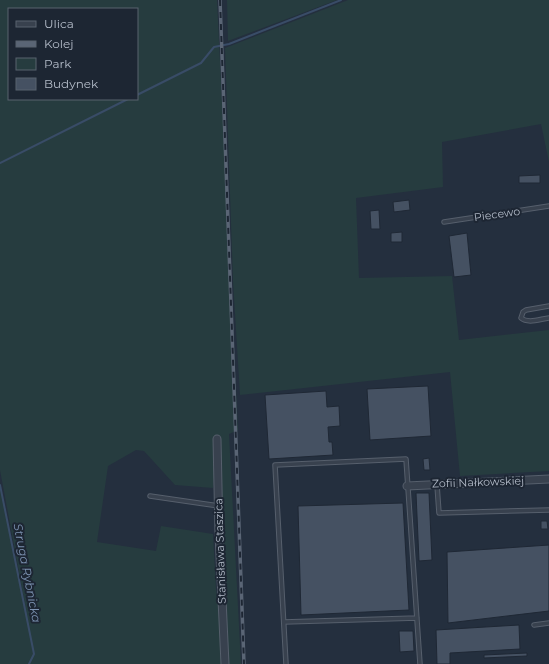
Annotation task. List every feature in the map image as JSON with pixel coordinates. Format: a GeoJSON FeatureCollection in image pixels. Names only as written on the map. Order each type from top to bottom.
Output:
{"type":"FeatureCollection","features":[{"type":"Feature","properties":{"kind":"street","name":"Stanisława Staszica"},"geometry":{"type":"LineString","coordinates":[[217,439],[225,664]]}},
{"type":"Feature","properties":{"kind":"street","name":"Zofii Nałkowskiej"},"geometry":{"type":"LineString","coordinates":[[407,486],[549,479]]}},
{"type":"Feature","properties":{"kind":"lane","name":"Piecewo"},"geometry":{"type":"LineString","coordinates":[[444,222],[549,206]]}},
{"type":"Feature","properties":{"kind":"lane"},"geometry":{"type":"LineString","coordinates":[[549,306],[526,310],[523,312],[521,318],[528,321],[549,318]]}},
{"type":"Feature","properties":{"kind":"lane"},"geometry":{"type":"LineString","coordinates":[[286,664],[275,465],[406,459],[420,664]]}},
{"type":"Feature","properties":{"kind":"lane"},"geometry":{"type":"LineString","coordinates":[[437,484],[439,513],[549,510]]}},
{"type":"Feature","properties":{"kind":"lane"},"geometry":{"type":"LineString","coordinates":[[150,496],[219,506]]}},
{"type":"Feature","properties":{"kind":"lane"},"geometry":{"type":"LineString","coordinates":[[284,622],[417,618]]}},
{"type":"Feature","properties":{"kind":"lane"},"geometry":{"type":"LineString","coordinates":[[534,625],[549,623]]}},
{"type":"Feature","properties":{"kind":"green space"},"geometry":{"type":"Polygon","coordinates":[[[0,0],[217,0],[238,430],[229,434],[241,664],[0,664],[0,485],[27,615],[0,470],[0,0]],[[217,444],[213,488],[175,485],[144,451],[136,450],[108,466],[97,542],[156,551],[161,526],[213,534],[216,589],[225,661],[217,444]]]}},
{"type":"Feature","properties":{"kind":"green space"},"geometry":{"type":"Polygon","coordinates":[[[227,0],[337,0],[228,41],[227,0]]]}},
{"type":"Feature","properties":{"kind":"green space"},"geometry":{"type":"Polygon","coordinates":[[[348,0],[549,0],[549,162],[541,124],[442,142],[443,187],[356,198],[359,278],[452,276],[459,340],[549,330],[549,471],[460,476],[450,372],[240,395],[233,281],[225,48],[348,0]]]}},
{"type":"Feature","properties":{"kind":"building"},"geometry":{"type":"Polygon","coordinates":[[[540,175],[540,183],[519,183],[519,176],[540,175]]]}},
{"type":"Feature","properties":{"kind":"building"},"geometry":{"type":"Polygon","coordinates":[[[409,200],[410,210],[394,212],[393,202],[409,200]]]}},
{"type":"Feature","properties":{"kind":"building"},"geometry":{"type":"Polygon","coordinates":[[[379,210],[380,229],[371,229],[370,211],[379,210]]]}},
{"type":"Feature","properties":{"kind":"building"},"geometry":{"type":"Polygon","coordinates":[[[402,232],[402,242],[391,242],[391,233],[402,232]]]}},
{"type":"Feature","properties":{"kind":"building"},"geometry":{"type":"Polygon","coordinates":[[[467,233],[471,275],[454,277],[449,236],[467,233]]]}},
{"type":"Feature","properties":{"kind":"building"},"geometry":{"type":"Polygon","coordinates":[[[428,386],[431,436],[370,440],[367,389],[428,386]]]}},
{"type":"Feature","properties":{"kind":"building"},"geometry":{"type":"Polygon","coordinates":[[[326,391],[327,407],[339,406],[340,426],[328,427],[329,442],[332,442],[333,455],[269,459],[265,395],[326,391]]]}},
{"type":"Feature","properties":{"kind":"building"},"geometry":{"type":"Polygon","coordinates":[[[429,458],[430,470],[424,470],[423,459],[429,458]]]}},
{"type":"Feature","properties":{"kind":"building"},"geometry":{"type":"Polygon","coordinates":[[[416,493],[429,493],[432,560],[419,561],[416,493]]]}},
{"type":"Feature","properties":{"kind":"building"},"geometry":{"type":"Polygon","coordinates":[[[403,503],[409,610],[301,615],[298,506],[403,503]]]}},
{"type":"Feature","properties":{"kind":"building"},"geometry":{"type":"Polygon","coordinates":[[[541,521],[547,521],[548,529],[541,529],[541,521]]]}},
{"type":"Feature","properties":{"kind":"building"},"geometry":{"type":"Polygon","coordinates":[[[549,545],[549,611],[448,623],[447,552],[549,545]]]}},
{"type":"Feature","properties":{"kind":"building"},"geometry":{"type":"Polygon","coordinates":[[[519,625],[520,649],[450,653],[450,664],[437,664],[436,630],[519,625]]]}},
{"type":"Feature","properties":{"kind":"building"},"geometry":{"type":"Polygon","coordinates":[[[399,631],[413,631],[414,651],[400,652],[399,631]]]}},
{"type":"Feature","properties":{"kind":"building"},"geometry":{"type":"Polygon","coordinates":[[[527,653],[527,656],[484,658],[484,655],[527,653]]]}},
{"type":"Feature","properties":{"kind":"waterway","name":"Struga Rybnicka"},"geometry":{"type":"LineString","coordinates":[[138,94],[201,63],[214,47],[229,44],[341,0]]}},
{"type":"Feature","properties":{"kind":"waterway","name":"Struga Rybnicka"},"geometry":{"type":"LineString","coordinates":[[0,163],[126,100]]}},
{"type":"Feature","properties":{"kind":"waterway","name":"Struga Rybnicka"},"geometry":{"type":"LineString","coordinates":[[0,485],[34,654],[29,664]]}},
{"type":"Feature","properties":{"kind":"railway"},"geometry":{"type":"LineString","coordinates":[[220,0],[244,664]]}}]}
